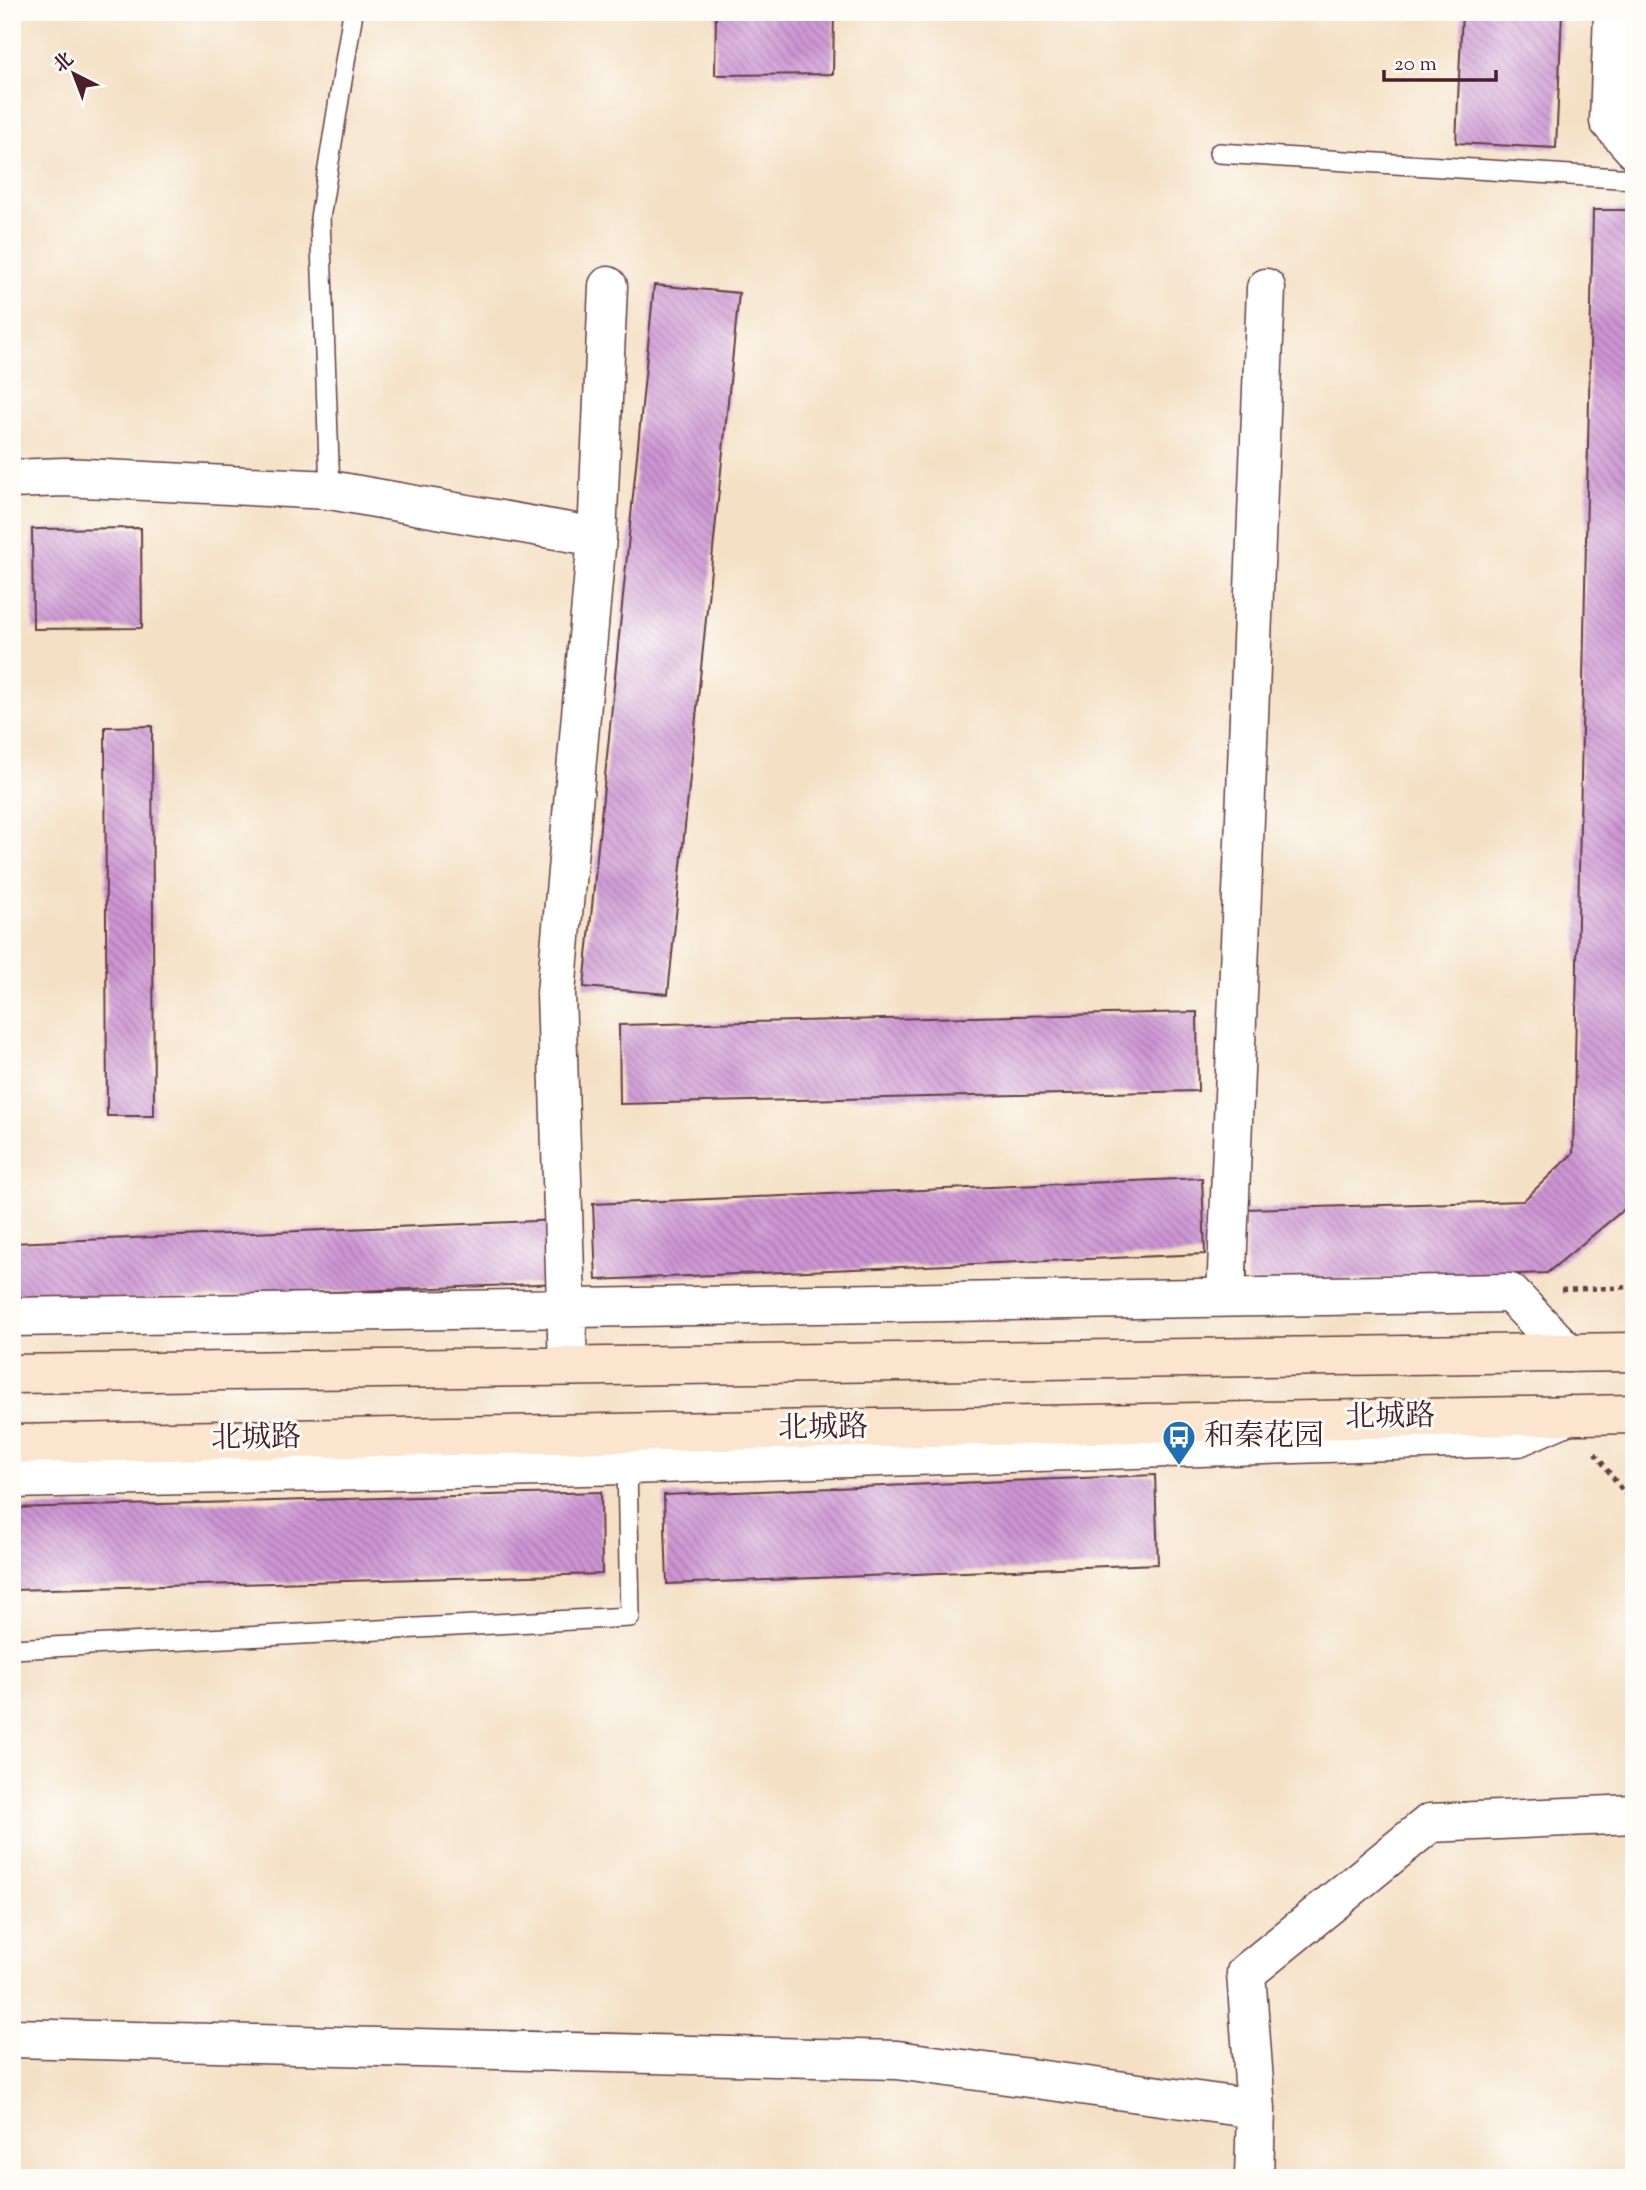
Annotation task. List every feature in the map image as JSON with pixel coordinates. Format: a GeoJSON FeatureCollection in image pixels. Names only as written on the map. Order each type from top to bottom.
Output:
{"type":"FeatureCollection","features":[{"type":"Feature","properties":{"kind":"main road","name":"北城路"},"geometry":{"type":"LineString","coordinates":[[12,1374],[1634,1352]]}},
{"type":"Feature","properties":{"kind":"main road","name":"北城路"},"geometry":{"type":"LineString","coordinates":[[12,1444],[1634,1414]]}},
{"type":"Feature","properties":{"kind":"street"},"geometry":{"type":"LineString","coordinates":[[1613,12],[1609,121],[1634,149]]}},
{"type":"Feature","properties":{"kind":"street"},"geometry":{"type":"LineString","coordinates":[[568,1366],[556,993],[597,537],[608,286]]}},
{"type":"Feature","properties":{"kind":"street"},"geometry":{"type":"LineString","coordinates":[[1226,1297],[1266,288]]}},
{"type":"Feature","properties":{"kind":"street"},"geometry":{"type":"LineString","coordinates":[[12,480],[64,477],[330,491],[597,537]]}},
{"type":"Feature","properties":{"kind":"street"},"geometry":{"type":"LineString","coordinates":[[12,1318],[1510,1293],[1568,1353]]}},
{"type":"Feature","properties":{"kind":"street"},"geometry":{"type":"LineString","coordinates":[[12,1479],[627,1465],[1518,1437],[1568,1415]]}},
{"type":"Feature","properties":{"kind":"street"},"geometry":{"type":"LineString","coordinates":[[1254,2178],[1256,2109],[1246,1973],[1430,1823],[1634,1814]]}},
{"type":"Feature","properties":{"kind":"street"},"geometry":{"type":"LineString","coordinates":[[12,2038],[897,2060],[1256,2109]]}},
{"type":"Feature","properties":{"kind":"lane"},"geometry":{"type":"LineString","coordinates":[[330,491],[320,218],[353,12]]}},
{"type":"Feature","properties":{"kind":"lane"},"geometry":{"type":"LineString","coordinates":[[1219,153],[1634,179]]}},
{"type":"Feature","properties":{"kind":"lane"},"geometry":{"type":"LineString","coordinates":[[12,1649],[630,1617],[627,1465]]}},
{"type":"Feature","properties":{"kind":"path"},"geometry":{"type":"LineString","coordinates":[[1510,1293],[1634,1287]]}},
{"type":"Feature","properties":{"kind":"path"},"geometry":{"type":"LineString","coordinates":[[1568,1415],[1633,1504]]}},
{"type":"Feature","properties":{"kind":"building"},"geometry":{"type":"Polygon","coordinates":[[[716,12],[834,12],[833,74],[715,75],[716,12]]]}},
{"type":"Feature","properties":{"kind":"building"},"geometry":{"type":"Polygon","coordinates":[[[1462,12],[1562,12],[1556,148],[1456,143],[1462,12]]]}},
{"type":"Feature","properties":{"kind":"building"},"geometry":{"type":"Polygon","coordinates":[[[1593,210],[1634,210],[1634,1201],[1547,1273],[1247,1283],[1245,1209],[1523,1201],[1573,1153],[1593,210]]]}},
{"type":"Feature","properties":{"kind":"building"},"geometry":{"type":"Polygon","coordinates":[[[654,285],[739,293],[668,994],[584,987],[654,285]]]}},
{"type":"Feature","properties":{"kind":"building"},"geometry":{"type":"Polygon","coordinates":[[[141,528],[142,628],[33,629],[32,529],[141,528]]]}},
{"type":"Feature","properties":{"kind":"building"},"geometry":{"type":"Polygon","coordinates":[[[152,726],[154,1116],[107,1116],[105,727],[152,726]]]}},
{"type":"Feature","properties":{"kind":"building"},"geometry":{"type":"Polygon","coordinates":[[[1197,1012],[1198,1091],[620,1104],[619,1025],[1197,1012]]]}},
{"type":"Feature","properties":{"kind":"building"},"geometry":{"type":"Polygon","coordinates":[[[1202,1178],[1205,1254],[596,1280],[593,1204],[1202,1178]]]}},
{"type":"Feature","properties":{"kind":"building"},"geometry":{"type":"Polygon","coordinates":[[[559,1220],[561,1283],[12,1305],[12,1243],[559,1220]]]}},
{"type":"Feature","properties":{"kind":"building"},"geometry":{"type":"Polygon","coordinates":[[[1155,1475],[1158,1564],[667,1584],[664,1495],[1155,1475]]]}},
{"type":"Feature","properties":{"kind":"building"},"geometry":{"type":"Polygon","coordinates":[[[601,1492],[602,1574],[12,1590],[12,1508],[601,1492]]]}},
{"type":"Feature","properties":{"kind":"place","name":"和秦花园"},"geometry":{"type":"Point","coordinates":[1179,1467]}}]}
